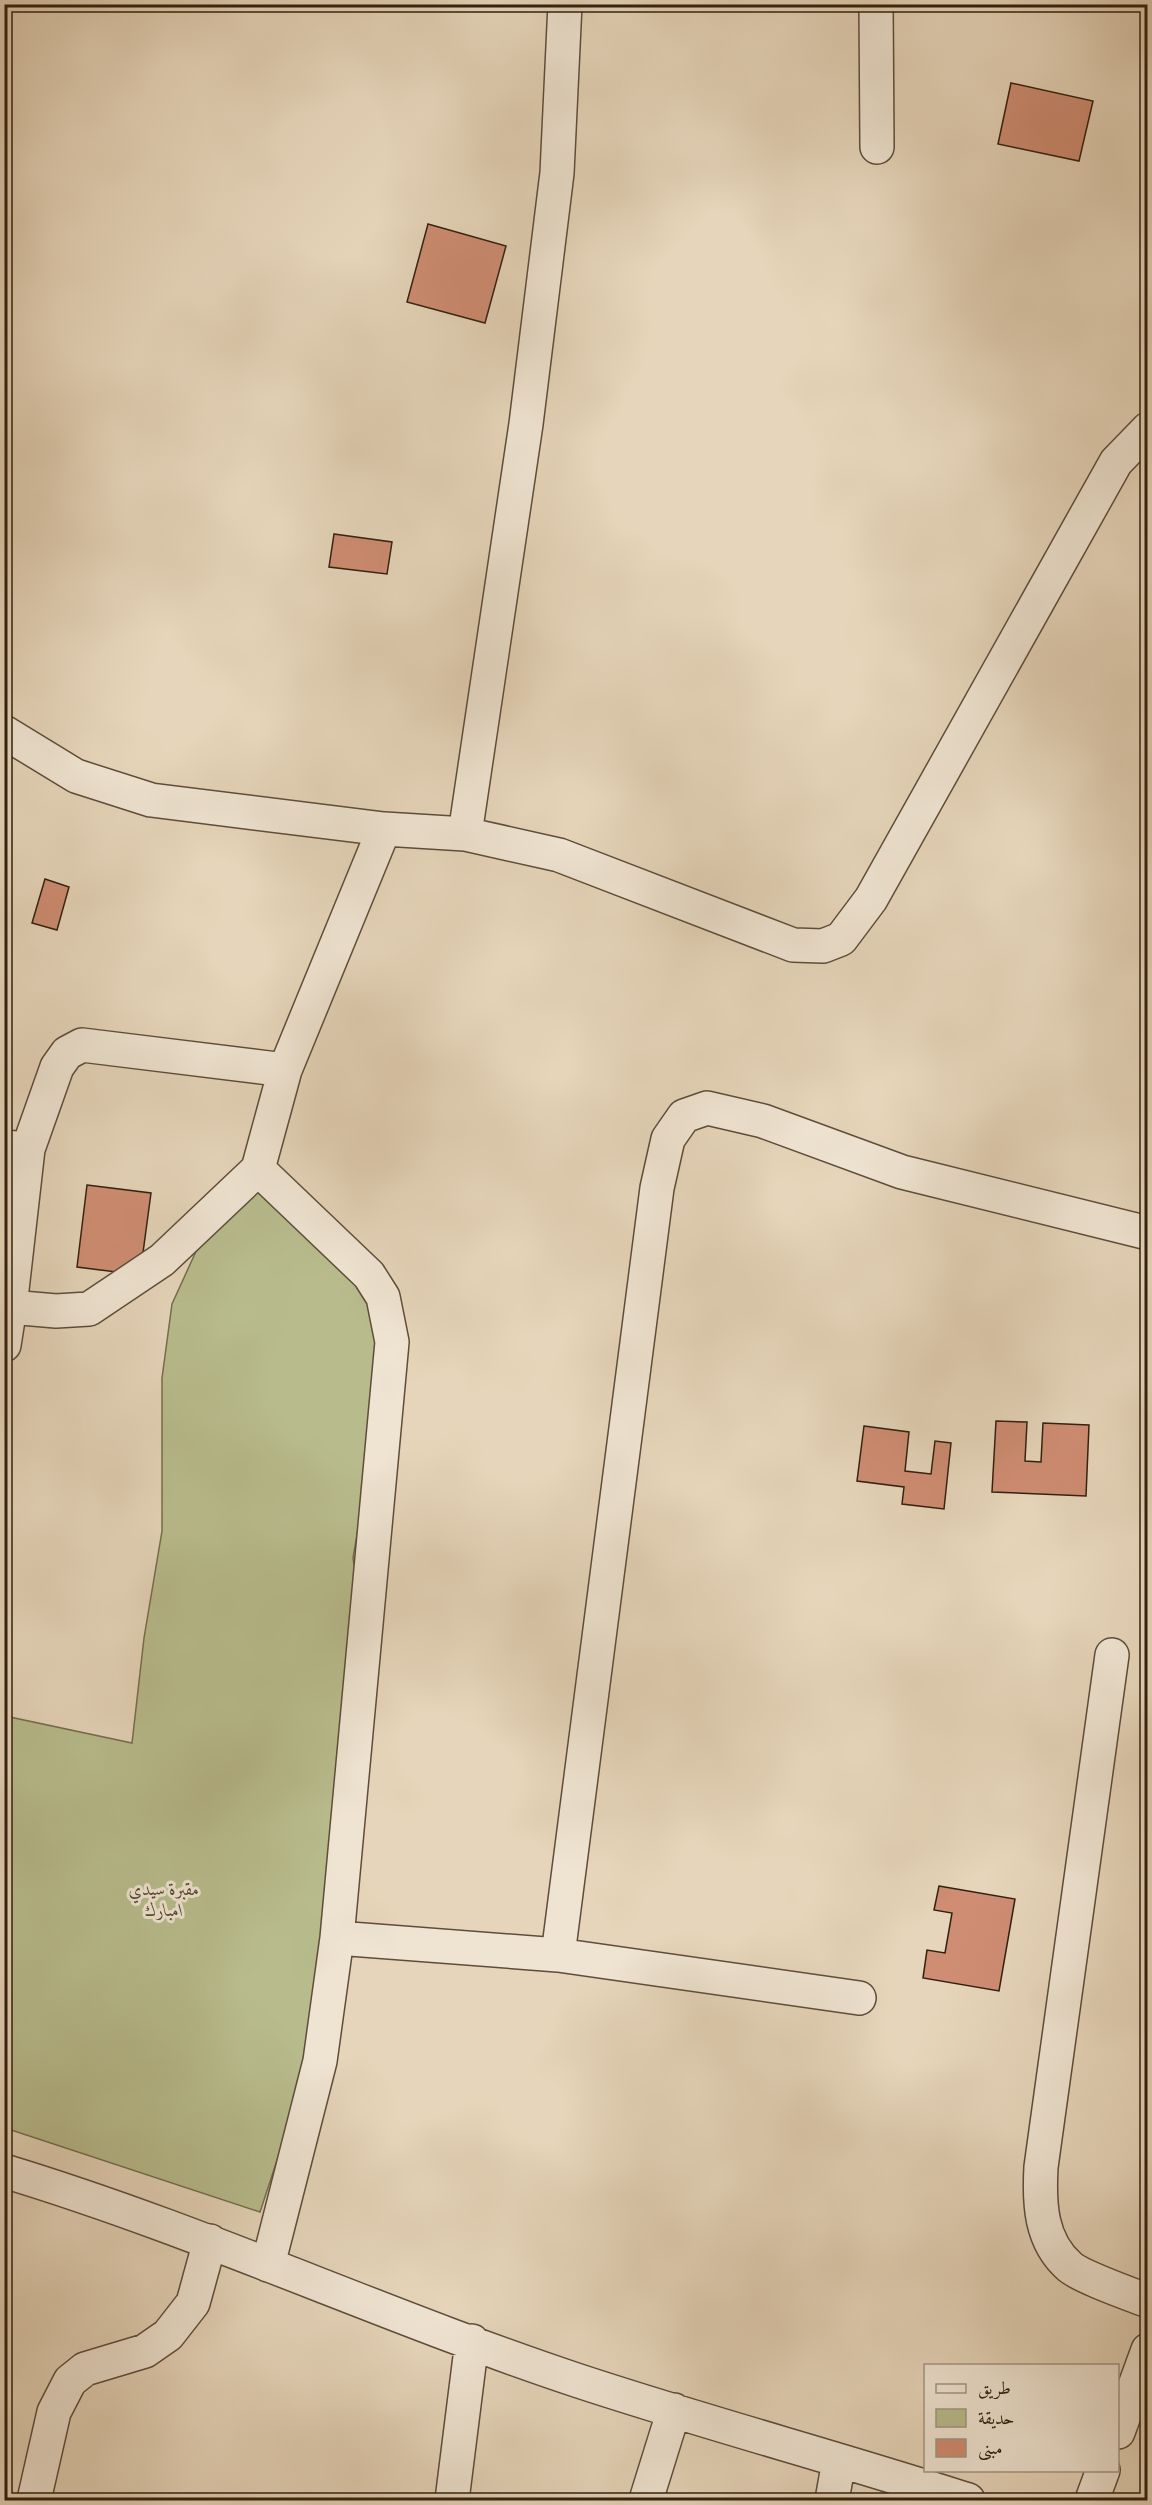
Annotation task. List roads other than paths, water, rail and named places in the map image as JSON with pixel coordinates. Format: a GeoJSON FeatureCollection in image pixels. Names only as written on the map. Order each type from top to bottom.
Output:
{"type":"FeatureCollection","features":[{"type":"Feature","properties":{"kind":"street"},"geometry":{"type":"LineString","coordinates":[[465,834],[526,424],[554,196],[565,4]]}},
{"type":"Feature","properties":{"kind":"street"},"geometry":{"type":"LineString","coordinates":[[876,4],[877,147]]}},
{"type":"Feature","properties":{"kind":"street"},"geometry":{"type":"LineString","coordinates":[[4,732],[76,776],[151,800],[384,829],[465,834],[559,855],[794,945],[823,946],[841,939],[871,899],[1116,462],[1148,429]]}},
{"type":"Feature","properties":{"kind":"street"},"geometry":{"type":"LineString","coordinates":[[10,1307],[56,1311],[88,1309],[162,1260],[258,1169],[285,1070],[384,829]]}},
{"type":"Feature","properties":{"kind":"street"},"geometry":{"type":"LineString","coordinates":[[4,1346],[10,1307],[16,1148],[57,1067],[67,1053],[82,1045],[285,1070]]}},
{"type":"Feature","properties":{"kind":"street"},"geometry":{"type":"LineString","coordinates":[[558,1955],[657,1188],[668,1139],[684,1116],[706,1108],[763,1121],[902,1172],[1148,1233]]}},
{"type":"Feature","properties":{"kind":"street"},"geometry":{"type":"LineString","coordinates":[[258,1169],[369,1275],[383,1297],[392,1342],[337,1938],[320,2061],[268,2265]]}},
{"type":"Feature","properties":{"kind":"street"},"geometry":{"type":"LineString","coordinates":[[1112,1655],[1041,2167],[1039,2207],[1050,2242],[1071,2268],[1148,2301]]}},
{"type":"Feature","properties":{"kind":"street"},"geometry":{"type":"LineString","coordinates":[[337,1938],[558,1955],[859,1998]]}},
{"type":"Feature","properties":{"kind":"street"},"geometry":{"type":"LineString","coordinates":[[4,2171],[74,2192],[210,2241],[268,2265],[576,2379],[968,2500]]}},
{"type":"Feature","properties":{"kind":"street"},"geometry":{"type":"LineString","coordinates":[[34,2500],[54,2412],[70,2381],[85,2370],[145,2351],[168,2335],[193,2303],[210,2241]]}},
{"type":"Feature","properties":{"kind":"street"},"geometry":{"type":"LineString","coordinates":[[452,2500],[472,2341]]}},
{"type":"Feature","properties":{"kind":"street"},"geometry":{"type":"LineString","coordinates":[[1119,2429],[1148,2350]]}},
{"type":"Feature","properties":{"kind":"street"},"geometry":{"type":"LineString","coordinates":[[646,2500],[674,2410]]}},
{"type":"Feature","properties":{"kind":"street"},"geometry":{"type":"LineString","coordinates":[[832,2500],[839,2461]]}},
{"type":"Feature","properties":{"kind":"street"},"geometry":{"type":"LineString","coordinates":[[1092,2500],[1102,2472]]}},
{"type":"Feature","properties":{"kind":"park label","name":"مقبرة سيدي امبارك"},"geometry":{"type":"Point","coordinates":[164,1900]}}]}
